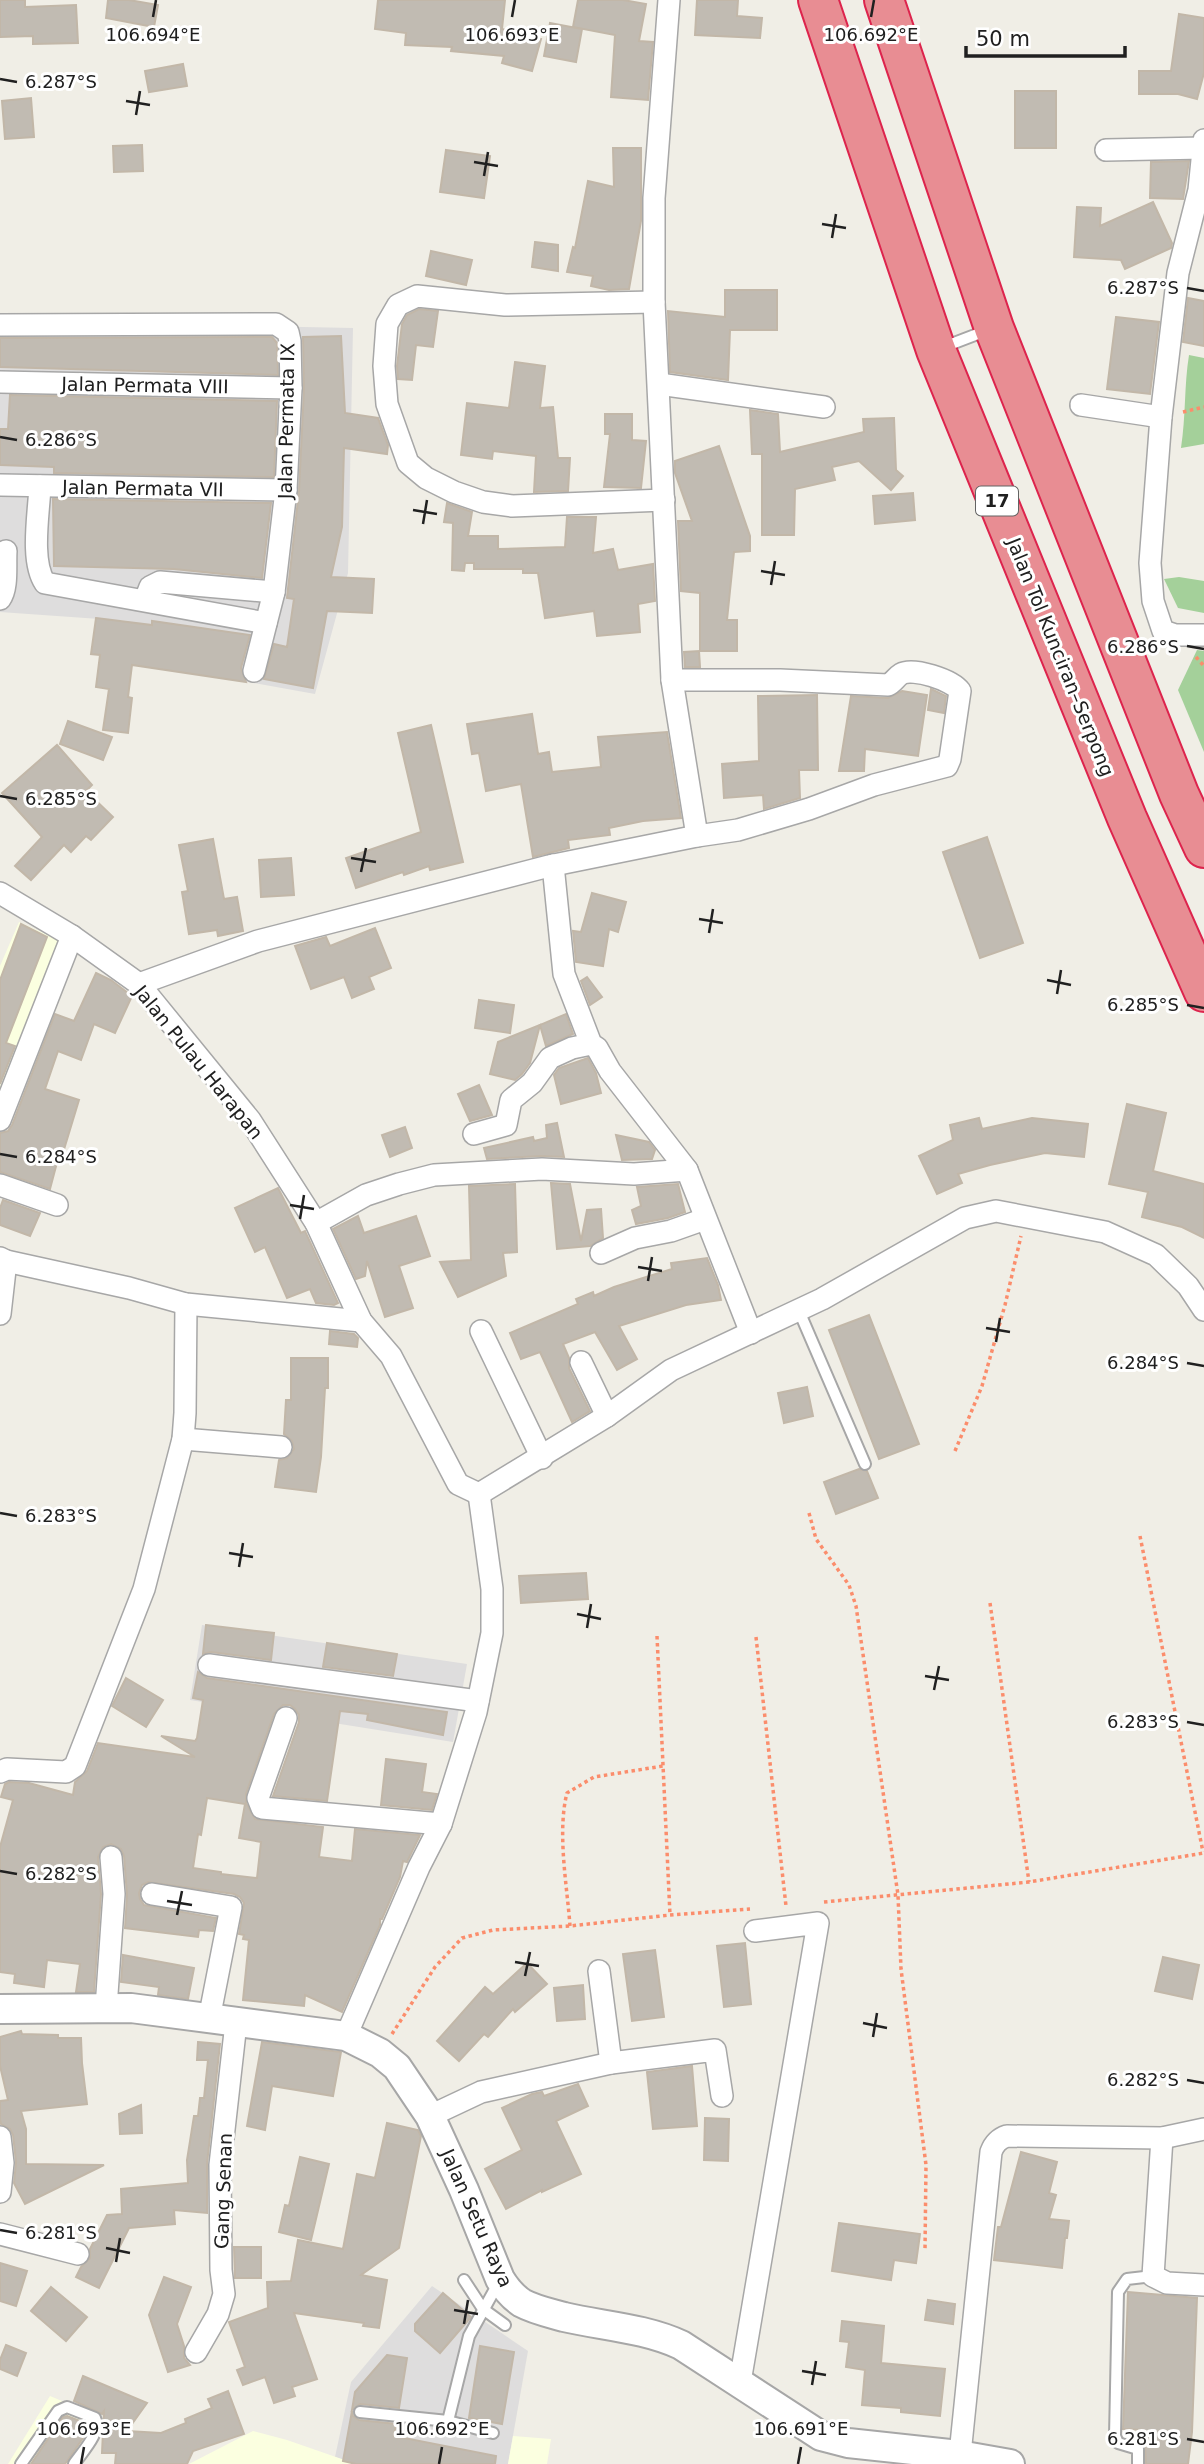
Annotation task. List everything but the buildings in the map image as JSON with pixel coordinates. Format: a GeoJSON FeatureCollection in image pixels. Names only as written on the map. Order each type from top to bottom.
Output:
{"type":"FeatureCollection","features":[{"type":"Feature","properties":{"kind":"highway","name":"Jalan Tol Kunciran–Serpong"},"geometry":{"type":"LineString","coordinates":[[818,0],[936,350],[1127,818],[1204,992]]}},
{"type":"Feature","properties":{"kind":"highway"},"geometry":{"type":"LineString","coordinates":[[884,0],[993,328],[1179,794],[1204,848]]}},
{"type":"Feature","properties":{"kind":"street"},"geometry":{"type":"LineString","coordinates":[[669,0],[654,198],[654,302],[672,680],[697,836]]}},
{"type":"Feature","properties":{"kind":"street"},"geometry":{"type":"LineString","coordinates":[[1106,150],[1203,144],[1199,190],[1178,273],[1161,417],[1150,563],[1153,601],[1163,631],[1175,635],[1204,635]]}},
{"type":"Feature","properties":{"kind":"street"},"geometry":{"type":"LineString","coordinates":[[654,302],[505,305],[417,296],[398,305],[387,324],[384,366],[387,404],[408,463],[426,478],[454,492],[483,502],[512,506],[664,500]]}},
{"type":"Feature","properties":{"kind":"street","name":"Jalan Permata IX"},"geometry":{"type":"LineString","coordinates":[[0,325],[276,324],[288,332],[291,388],[286,491],[274,592],[254,671]]}},
{"type":"Feature","properties":{"kind":"street","name":"Jalan Permata VIII"},"geometry":{"type":"LineString","coordinates":[[0,382],[291,388]]}},
{"type":"Feature","properties":{"kind":"street"},"geometry":{"type":"LineString","coordinates":[[659,384],[824,407]]}},
{"type":"Feature","properties":{"kind":"street"},"geometry":{"type":"LineString","coordinates":[[1081,405],[1161,417]]}},
{"type":"Feature","properties":{"kind":"street","name":"Jalan Permata VII"},"geometry":{"type":"LineString","coordinates":[[0,485],[286,491]]}},
{"type":"Feature","properties":{"kind":"street"},"geometry":{"type":"LineString","coordinates":[[40,486],[37,553],[42,579],[51,586],[145,600],[266,623]]}},
{"type":"Feature","properties":{"kind":"street"},"geometry":{"type":"LineString","coordinates":[[1,592],[3,551],[37,553]]}},
{"type":"Feature","properties":{"kind":"street"},"geometry":{"type":"LineString","coordinates":[[145,600],[150,587],[160,582],[274,592]]}},
{"type":"Feature","properties":{"kind":"street"},"geometry":{"type":"LineString","coordinates":[[139,984],[258,941],[553,864],[738,830],[809,809],[874,785],[947,766],[950,759],[960,691],[941,679],[908,673],[899,674],[888,685],[780,680],[672,680]]}},
{"type":"Feature","properties":{"kind":"street"},"geometry":{"type":"LineString","coordinates":[[553,864],[564,974],[592,1044],[687,1170],[751,1334]]}},
{"type":"Feature","properties":{"kind":"street","name":"Jalan Pulau Harapan"},"geometry":{"type":"LineString","coordinates":[[0,893],[72,936],[139,984],[250,1120],[316,1223],[361,1321],[391,1356],[458,1484],[479,1494]]}},
{"type":"Feature","properties":{"kind":"street"},"geometry":{"type":"LineString","coordinates":[[0,1120],[72,936]]}},
{"type":"Feature","properties":{"kind":"street"},"geometry":{"type":"LineString","coordinates":[[474,1134],[506,1125],[511,1100],[532,1083],[550,1058],[572,1048],[592,1044]]}},
{"type":"Feature","properties":{"kind":"street"},"geometry":{"type":"LineString","coordinates":[[316,1223],[366,1195],[434,1175],[542,1169],[634,1174],[687,1170]]}},
{"type":"Feature","properties":{"kind":"street"},"geometry":{"type":"LineString","coordinates":[[0,1185],[57,1205]]}},
{"type":"Feature","properties":{"kind":"street"},"geometry":{"type":"LineString","coordinates":[[346,2036],[419,1867],[441,1824],[478,1701],[492,1633],[492,1588],[479,1494],[542,1458],[671,1370],[799,1311],[965,1218],[996,1211],[1105,1232],[1156,1255],[1188,1286],[1204,1310]]}},
{"type":"Feature","properties":{"kind":"street"},"geometry":{"type":"LineString","coordinates":[[601,1253],[635,1238],[671,1231],[705,1219]]}},
{"type":"Feature","properties":{"kind":"street"},"geometry":{"type":"LineString","coordinates":[[0,1314],[3,1260],[129,1288],[186,1304],[361,1321]]}},
{"type":"Feature","properties":{"kind":"street"},"geometry":{"type":"LineString","coordinates":[[0,1772],[6,1769],[65,1772],[75,1766],[144,1589],[183,1439],[186,1304]]}},
{"type":"Feature","properties":{"kind":"street"},"geometry":{"type":"LineString","coordinates":[[481,1331],[542,1458]]}},
{"type":"Feature","properties":{"kind":"street"},"geometry":{"type":"LineString","coordinates":[[581,1362],[607,1416]]}},
{"type":"Feature","properties":{"kind":"street"},"geometry":{"type":"LineString","coordinates":[[183,1439],[281,1447]]}},
{"type":"Feature","properties":{"kind":"street"},"geometry":{"type":"LineString","coordinates":[[209,1665],[478,1701]]}},
{"type":"Feature","properties":{"kind":"street"},"geometry":{"type":"LineString","coordinates":[[286,1718],[258,1798],[262,1808],[441,1824]]}},
{"type":"Feature","properties":{"kind":"street"},"geometry":{"type":"LineString","coordinates":[[106,2008],[114,1894],[111,1857]]}},
{"type":"Feature","properties":{"kind":"street","name":"Gang Senan"},"geometry":{"type":"LineString","coordinates":[[152,1894],[231,1907],[223,2021],[220,2165],[221,2270],[224,2294],[218,2314],[196,2352]]}},
{"type":"Feature","properties":{"kind":"street"},"geometry":{"type":"LineString","coordinates":[[740,2382],[818,1923],[755,1931]]}},
{"type":"Feature","properties":{"kind":"street"},"geometry":{"type":"LineString","coordinates":[[599,1971],[611,2063]]}},
{"type":"Feature","properties":{"kind":"street","name":"Jalan Setu Raya"},"geometry":{"type":"LineString","coordinates":[[0,2009],[106,2008],[164,2011],[346,2036],[380,2053],[397,2067],[430,2116],[500,2279],[508,2291],[533,2307],[661,2336],[681,2345],[821,2436],[848,2443],[959,2460],[1010,2464]]}},
{"type":"Feature","properties":{"kind":"street"},"geometry":{"type":"LineString","coordinates":[[430,2116],[481,2092],[611,2063],[715,2050],[722,2096]]}},
{"type":"Feature","properties":{"kind":"street"},"geometry":{"type":"LineString","coordinates":[[959,2460],[993,2146],[1007,2136],[1162,2138],[1204,2129]]}},
{"type":"Feature","properties":{"kind":"street"},"geometry":{"type":"LineString","coordinates":[[0,2137],[3,2163],[0,2192]]}},
{"type":"Feature","properties":{"kind":"street"},"geometry":{"type":"LineString","coordinates":[[1162,2138],[1153,2276],[1167,2283],[1204,2285]]}},
{"type":"Feature","properties":{"kind":"street"},"geometry":{"type":"LineString","coordinates":[[0,2234],[78,2254]]}},
{"type":"Feature","properties":{"kind":"lane"},"geometry":{"type":"LineString","coordinates":[[936,350],[993,328]]}},
{"type":"Feature","properties":{"kind":"lane"},"geometry":{"type":"LineString","coordinates":[[799,1311],[865,1464]]}},
{"type":"Feature","properties":{"kind":"lane"},"geometry":{"type":"LineString","coordinates":[[1138,2464],[1138,2449],[1118,2442],[1115,2436],[1118,2292],[1127,2280],[1153,2276]]}},
{"type":"Feature","properties":{"kind":"lane"},"geometry":{"type":"LineString","coordinates":[[448,2421],[469,2336],[500,2279]]}},
{"type":"Feature","properties":{"kind":"lane"},"geometry":{"type":"LineString","coordinates":[[464,2280],[483,2309],[505,2325]]}},
{"type":"Feature","properties":{"kind":"lane"},"geometry":{"type":"LineString","coordinates":[[21,2464],[58,2410],[66,2407],[95,2418],[98,2426],[74,2464]]}},
{"type":"Feature","properties":{"kind":"lane"},"geometry":{"type":"LineString","coordinates":[[360,2412],[448,2421],[494,2433]]}},
{"type":"Feature","properties":{"kind":"path"},"geometry":{"type":"LineString","coordinates":[[955,1451],[982,1386],[1026,1216]]}},
{"type":"Feature","properties":{"kind":"path"},"geometry":{"type":"LineString","coordinates":[[809,1513],[816,1539],[849,1584],[856,1605],[898,1895],[901,1969],[926,2165],[925,2250]]}},
{"type":"Feature","properties":{"kind":"path"},"geometry":{"type":"LineString","coordinates":[[1140,1536],[1203,1852]]}},
{"type":"Feature","properties":{"kind":"path"},"geometry":{"type":"LineString","coordinates":[[990,1603],[1029,1882]]}},
{"type":"Feature","properties":{"kind":"path"},"geometry":{"type":"LineString","coordinates":[[657,1636],[670,1915]]}},
{"type":"Feature","properties":{"kind":"path"},"geometry":{"type":"LineString","coordinates":[[756,1637],[786,1906]]}},
{"type":"Feature","properties":{"kind":"path"},"geometry":{"type":"LineString","coordinates":[[570,1926],[563,1830],[567,1793],[594,1777],[663,1766]]}},
{"type":"Feature","properties":{"kind":"shaded area"},"geometry":{"type":"Polygon","coordinates":[[[0,321],[353,328],[348,573],[315,694],[125,660],[128,621],[0,612],[0,321]]]}},
{"type":"Feature","properties":{"kind":"shaded area"},"geometry":{"type":"Polygon","coordinates":[[[19,922],[61,941],[0,1094],[0,966],[19,922]]]}},
{"type":"Feature","properties":{"kind":"shaded area"},"geometry":{"type":"Polygon","coordinates":[[[202,1625],[467,1664],[453,1742],[190,1700],[202,1625]]]}},
{"type":"Feature","properties":{"kind":"shaded area"},"geometry":{"type":"Polygon","coordinates":[[[432,2286],[528,2351],[508,2464],[356,2464],[335,2457],[351,2382],[432,2286]]]}},
{"type":"Feature","properties":{"kind":"shaded area"},"geometry":{"type":"Polygon","coordinates":[[[50,2396],[100,2417],[72,2464],[8,2464],[50,2396]]]}},
{"type":"Feature","properties":{"kind":"shaded area"},"geometry":{"type":"Polygon","coordinates":[[[253,2431],[287,2440],[356,2464],[189,2464],[253,2431]]]}},
{"type":"Feature","properties":{"kind":"shaded area"},"geometry":{"type":"Polygon","coordinates":[[[513,2436],[551,2439],[547,2464],[508,2464],[513,2436]]]}},
{"type":"Feature","properties":{"kind":"green space"},"geometry":{"type":"Polygon","coordinates":[[[1189,355],[1204,358],[1204,444],[1181,448],[1186,378],[1189,355]]]}},
{"type":"Feature","properties":{"kind":"green space"},"geometry":{"type":"Polygon","coordinates":[[[1179,577],[1204,581],[1204,613],[1178,608],[1164,579],[1179,577]]]}},
{"type":"Feature","properties":{"kind":"green space"},"geometry":{"type":"Polygon","coordinates":[[[1197,650],[1204,651],[1204,752],[1178,690],[1197,650]]]}}]}
